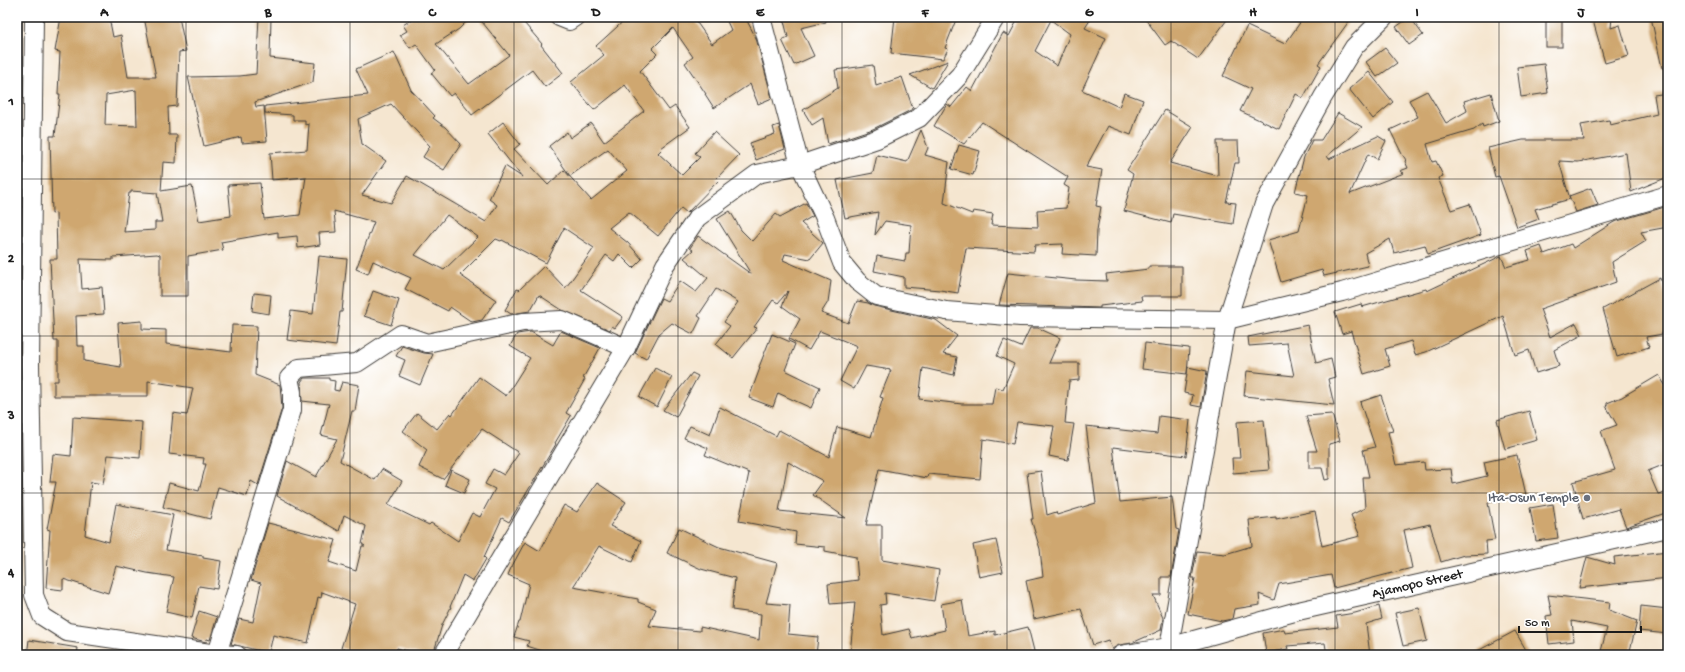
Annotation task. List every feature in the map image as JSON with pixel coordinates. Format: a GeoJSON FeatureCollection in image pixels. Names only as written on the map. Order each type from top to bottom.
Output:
{"type":"FeatureCollection","features":[{"type":"Feature","properties":{"kind":"street"},"geometry":{"type":"LineString","coordinates":[[34,17],[23,365],[34,594],[42,616],[67,632],[217,654],[237,655]]}},
{"type":"Feature","properties":{"kind":"street"},"geometry":{"type":"LineString","coordinates":[[559,17],[569,21],[575,17]]}},
{"type":"Feature","properties":{"kind":"street"},"geometry":{"type":"LineString","coordinates":[[761,17],[800,165],[825,218],[842,263],[857,281],[876,296],[946,311],[1020,317],[1228,320],[1342,292],[1668,195]]}},
{"type":"Feature","properties":{"kind":"street"},"geometry":{"type":"LineString","coordinates":[[443,655],[626,348],[665,265],[698,218],[757,174],[800,165],[877,139],[919,118],[960,75],[996,17]]}},
{"type":"Feature","properties":{"kind":"street"},"geometry":{"type":"LineString","coordinates":[[1169,647],[1228,320],[1264,204],[1323,97],[1354,47],[1384,17]]}},
{"type":"Feature","properties":{"kind":"street"},"geometry":{"type":"LineString","coordinates":[[217,654],[292,410],[292,392],[288,378],[299,368],[357,363],[401,334],[427,343],[523,322],[562,320],[626,348]]}},
{"type":"Feature","properties":{"kind":"street","name":"Ajamopo Street"},"geometry":{"type":"LineString","coordinates":[[1121,655],[1169,647],[1298,612],[1668,528]]}},
{"type":"Feature","properties":{"kind":"building"},"geometry":{"type":"Polygon","coordinates":[[[61,17],[109,17],[113,37],[121,35],[128,77],[156,77],[144,17],[179,17],[186,51],[179,52],[177,106],[168,107],[169,135],[177,135],[176,163],[163,162],[161,191],[192,186],[199,221],[231,216],[228,185],[260,183],[264,219],[300,215],[306,177],[272,180],[270,153],[307,150],[309,124],[305,125],[305,120],[293,120],[293,115],[265,113],[265,106],[368,95],[356,69],[394,52],[411,90],[435,116],[433,118],[445,127],[461,144],[444,170],[423,157],[430,146],[391,104],[358,119],[362,144],[386,161],[362,195],[391,203],[407,176],[486,222],[497,205],[489,199],[505,166],[522,177],[488,134],[503,122],[520,144],[514,149],[548,185],[564,170],[591,200],[627,171],[608,149],[570,176],[549,146],[567,132],[570,138],[591,123],[604,142],[644,111],[625,85],[594,110],[571,82],[604,55],[596,46],[628,17],[693,17],[712,44],[731,30],[725,17],[745,17],[756,38],[772,98],[758,104],[750,84],[714,108],[685,63],[693,57],[673,28],[652,49],[657,54],[640,71],[669,110],[675,106],[690,127],[661,148],[662,149],[658,153],[682,175],[700,157],[695,153],[714,132],[739,155],[716,179],[718,181],[687,213],[681,208],[658,236],[629,212],[609,228],[628,243],[642,259],[633,268],[619,254],[614,261],[606,255],[581,290],[623,317],[615,328],[612,326],[610,330],[562,310],[539,295],[530,311],[511,314],[505,310],[517,289],[519,290],[544,266],[565,288],[570,282],[594,248],[564,228],[546,263],[502,240],[496,239],[460,275],[496,300],[482,320],[472,322],[450,307],[448,311],[405,289],[411,278],[373,261],[368,274],[356,269],[374,222],[334,211],[336,232],[319,233],[320,245],[298,248],[297,236],[278,238],[278,232],[221,242],[223,250],[188,256],[188,296],[160,296],[160,255],[113,257],[113,260],[80,259],[82,289],[102,287],[104,314],[76,316],[77,346],[84,346],[84,361],[121,367],[118,323],[142,321],[142,329],[166,330],[166,344],[231,352],[232,325],[257,326],[255,375],[280,385],[282,408],[258,485],[251,481],[247,496],[218,487],[210,519],[163,507],[169,483],[199,491],[206,464],[203,464],[204,458],[169,454],[173,413],[187,415],[193,388],[148,381],[148,396],[54,396],[54,381],[58,381],[58,341],[54,341],[50,259],[57,259],[56,213],[52,214],[50,136],[55,136],[60,94],[58,94],[60,52],[55,51],[61,17]],[[136,90],[106,95],[105,125],[137,126],[136,90]],[[131,191],[131,193],[129,193],[124,232],[155,230],[155,222],[162,222],[157,193],[131,191]],[[447,215],[415,255],[444,270],[478,237],[447,215]]]}},
{"type":"Feature","properties":{"kind":"building"},"geometry":{"type":"Polygon","coordinates":[[[259,17],[271,17],[270,58],[315,63],[313,82],[255,102],[256,107],[264,106],[267,141],[242,143],[241,137],[204,146],[188,77],[240,76],[256,74],[259,17]]]}},
{"type":"Feature","properties":{"kind":"building"},"geometry":{"type":"Polygon","coordinates":[[[415,17],[471,17],[459,29],[436,44],[469,84],[509,55],[478,17],[519,17],[542,44],[541,45],[563,73],[545,87],[532,70],[472,115],[454,93],[450,96],[431,73],[435,70],[416,44],[410,48],[400,35],[407,31],[403,25],[415,17]]]}},
{"type":"Feature","properties":{"kind":"building"},"geometry":{"type":"Polygon","coordinates":[[[783,17],[825,17],[826,22],[801,28],[814,56],[794,65],[782,40],[788,37],[783,17]]]}},
{"type":"Feature","properties":{"kind":"building"},"geometry":{"type":"Polygon","coordinates":[[[895,17],[957,17],[945,48],[948,49],[943,59],[891,53],[895,17]]]}},
{"type":"Feature","properties":{"kind":"building"},"geometry":{"type":"Polygon","coordinates":[[[1019,17],[1092,17],[1085,28],[1106,38],[1082,90],[1119,107],[1124,93],[1143,100],[1131,135],[1108,126],[1086,167],[1102,170],[1096,206],[1101,207],[1097,230],[1096,256],[1062,254],[1063,244],[1035,245],[1034,252],[966,248],[958,293],[904,287],[904,277],[874,271],[877,256],[905,261],[906,253],[909,253],[911,225],[885,221],[875,235],[878,212],[845,218],[837,180],[873,173],[877,155],[907,162],[921,130],[928,148],[925,155],[949,162],[944,203],[972,214],[973,211],[993,214],[991,225],[1038,227],[1037,210],[1066,208],[1069,188],[1064,185],[1068,177],[982,122],[964,144],[934,126],[947,104],[951,107],[967,87],[972,91],[1003,33],[1009,36],[1019,17]],[[1051,20],[1035,51],[1057,66],[1070,34],[1051,20]]]}},
{"type":"Feature","properties":{"kind":"building"},"geometry":{"type":"Polygon","coordinates":[[[1144,17],[1229,17],[1198,59],[1171,41],[1165,45],[1144,17]]]}},
{"type":"Feature","properties":{"kind":"building"},"geometry":{"type":"Polygon","coordinates":[[[1304,17],[1352,17],[1318,64],[1321,66],[1303,98],[1296,94],[1279,129],[1240,111],[1251,89],[1223,76],[1247,26],[1285,44],[1304,17]]]}},
{"type":"Feature","properties":{"kind":"building"},"geometry":{"type":"Polygon","coordinates":[[[1410,17],[1423,35],[1409,45],[1396,27],[1410,17]]]}},
{"type":"Feature","properties":{"kind":"building"},"geometry":{"type":"Polygon","coordinates":[[[1546,17],[1562,17],[1562,47],[1546,47],[1546,17]]]}},
{"type":"Feature","properties":{"kind":"building"},"geometry":{"type":"Polygon","coordinates":[[[1592,17],[1612,17],[1611,28],[1620,25],[1629,56],[1605,63],[1592,17]]]}},
{"type":"Feature","properties":{"kind":"building"},"geometry":{"type":"Polygon","coordinates":[[[1651,17],[1668,17],[1668,68],[1662,68],[1651,17]]]}},
{"type":"Feature","properties":{"kind":"building"},"geometry":{"type":"Polygon","coordinates":[[[1385,48],[1397,63],[1377,77],[1366,62],[1385,48]]]}},
{"type":"Feature","properties":{"kind":"building"},"geometry":{"type":"Polygon","coordinates":[[[948,61],[932,88],[910,75],[948,61]]]}},
{"type":"Feature","properties":{"kind":"building"},"geometry":{"type":"Polygon","coordinates":[[[1544,64],[1548,93],[1521,97],[1517,67],[1544,64]]]}},
{"type":"Feature","properties":{"kind":"building"},"geometry":{"type":"Polygon","coordinates":[[[873,65],[876,86],[902,77],[913,109],[873,129],[828,144],[823,118],[812,125],[803,110],[838,88],[835,70],[873,65]]]}},
{"type":"Feature","properties":{"kind":"building"},"geometry":{"type":"Polygon","coordinates":[[[1369,72],[1393,102],[1373,119],[1349,89],[1369,72]]]}},
{"type":"Feature","properties":{"kind":"building"},"geometry":{"type":"Polygon","coordinates":[[[1427,91],[1446,123],[1467,111],[1464,101],[1491,93],[1499,121],[1483,127],[1482,124],[1474,130],[1427,144],[1432,162],[1436,161],[1443,176],[1438,178],[1451,210],[1470,204],[1481,235],[1428,254],[1425,245],[1394,253],[1390,239],[1365,253],[1368,266],[1324,276],[1322,270],[1281,282],[1268,240],[1299,231],[1308,195],[1295,192],[1304,157],[1312,140],[1321,140],[1338,113],[1362,127],[1327,156],[1329,159],[1378,136],[1386,141],[1377,159],[1368,154],[1350,194],[1404,173],[1400,171],[1408,168],[1405,161],[1406,160],[1390,130],[1418,117],[1409,100],[1427,91]]]}},
{"type":"Feature","properties":{"kind":"building"},"geometry":{"type":"Polygon","coordinates":[[[1668,93],[1668,177],[1631,192],[1626,153],[1578,162],[1559,161],[1570,199],[1535,209],[1539,219],[1517,227],[1499,176],[1495,177],[1488,148],[1523,140],[1584,140],[1581,125],[1609,120],[1610,125],[1657,114],[1654,95],[1668,93]]]}},
{"type":"Feature","properties":{"kind":"building"},"geometry":{"type":"Polygon","coordinates":[[[1165,110],[1193,127],[1170,163],[1218,176],[1217,141],[1238,141],[1239,163],[1235,163],[1226,202],[1236,203],[1233,224],[1173,214],[1171,223],[1124,211],[1133,174],[1127,170],[1165,110]]]}},
{"type":"Feature","properties":{"kind":"building"},"geometry":{"type":"Polygon","coordinates":[[[779,125],[785,149],[756,160],[750,143],[775,134],[773,127],[779,125]]]}},
{"type":"Feature","properties":{"kind":"building"},"geometry":{"type":"Polygon","coordinates":[[[959,145],[980,151],[973,175],[951,169],[959,145]]]}},
{"type":"Feature","properties":{"kind":"building"},"geometry":{"type":"Polygon","coordinates":[[[1591,188],[1598,205],[1576,212],[1569,196],[1591,188]]]}},
{"type":"Feature","properties":{"kind":"building"},"geometry":{"type":"Polygon","coordinates":[[[806,203],[813,216],[801,223],[823,243],[810,259],[785,254],[783,260],[831,281],[828,302],[821,313],[848,323],[857,301],[936,320],[957,336],[943,354],[957,357],[954,375],[923,368],[919,399],[962,404],[992,404],[995,387],[1003,389],[1014,364],[997,356],[1004,340],[1021,347],[1030,328],[1038,328],[1060,338],[1049,363],[1079,363],[1079,380],[1069,381],[1065,423],[1074,424],[1068,460],[1049,456],[1054,426],[1017,422],[1013,444],[983,439],[980,479],[928,474],[927,478],[879,469],[866,525],[882,525],[882,560],[939,570],[934,601],[885,593],[886,604],[880,605],[883,635],[909,629],[912,638],[945,630],[941,604],[962,600],[968,636],[995,631],[995,635],[1028,627],[1035,655],[850,654],[855,602],[830,604],[828,584],[858,580],[856,557],[825,551],[825,547],[795,544],[796,532],[739,521],[749,473],[705,455],[708,448],[684,438],[690,426],[710,435],[720,407],[776,436],[779,430],[829,457],[837,427],[871,437],[883,398],[880,397],[891,370],[866,366],[854,389],[840,381],[857,346],[820,331],[809,350],[789,339],[800,319],[782,306],[788,291],[778,303],[773,300],[754,327],[757,328],[733,358],[716,344],[730,326],[724,322],[738,302],[716,289],[698,316],[701,318],[693,334],[672,323],[659,334],[646,359],[635,353],[661,298],[667,301],[680,281],[696,292],[708,278],[684,258],[693,250],[690,248],[698,236],[751,274],[717,219],[730,211],[741,230],[752,241],[776,214],[780,217],[806,203]],[[788,462],[779,511],[846,518],[813,495],[823,481],[788,462]]]}},
{"type":"Feature","properties":{"kind":"building"},"geometry":{"type":"Polygon","coordinates":[[[1668,206],[1668,227],[1641,232],[1646,241],[1612,262],[1616,282],[1540,309],[1550,337],[1576,323],[1582,335],[1554,350],[1559,366],[1536,373],[1529,350],[1515,355],[1503,316],[1426,352],[1415,355],[1411,341],[1385,349],[1390,366],[1364,374],[1351,331],[1342,334],[1335,312],[1361,304],[1362,307],[1426,289],[1427,291],[1501,256],[1506,267],[1530,260],[1527,251],[1541,246],[1544,254],[1571,244],[1573,248],[1614,222],[1668,206]]]}},
{"type":"Feature","properties":{"kind":"building"},"geometry":{"type":"Polygon","coordinates":[[[319,256],[347,259],[342,312],[340,312],[336,346],[287,340],[291,311],[313,314],[319,256]]]}},
{"type":"Feature","properties":{"kind":"building"},"geometry":{"type":"Polygon","coordinates":[[[1149,266],[1182,266],[1182,296],[1141,296],[1142,301],[1100,306],[1100,308],[999,305],[1008,273],[1076,280],[1107,281],[1106,274],[1149,269],[1149,266]]]}},
{"type":"Feature","properties":{"kind":"building"},"geometry":{"type":"Polygon","coordinates":[[[1660,278],[1668,299],[1668,333],[1646,337],[1649,347],[1617,357],[1603,309],[1660,278]]]}},
{"type":"Feature","properties":{"kind":"building"},"geometry":{"type":"Polygon","coordinates":[[[373,291],[399,300],[391,325],[364,316],[373,291]]]}},
{"type":"Feature","properties":{"kind":"building"},"geometry":{"type":"Polygon","coordinates":[[[254,293],[271,295],[269,314],[252,311],[254,293]]]}},
{"type":"Feature","properties":{"kind":"building"},"geometry":{"type":"Polygon","coordinates":[[[1308,325],[1316,363],[1331,359],[1335,377],[1328,379],[1334,405],[1244,396],[1247,371],[1294,376],[1287,343],[1249,346],[1248,337],[1308,325]]]}},
{"type":"Feature","properties":{"kind":"building"},"geometry":{"type":"Polygon","coordinates":[[[561,331],[600,348],[566,413],[571,416],[509,522],[502,518],[484,557],[486,559],[473,581],[463,575],[451,607],[442,625],[433,655],[421,655],[397,648],[395,655],[361,655],[341,648],[355,604],[322,592],[321,598],[318,597],[308,643],[273,635],[269,653],[231,644],[239,619],[253,622],[261,583],[251,580],[268,523],[336,540],[329,562],[356,571],[362,546],[365,546],[362,544],[366,526],[344,515],[339,531],[277,496],[287,461],[316,477],[337,439],[321,435],[329,404],[302,401],[301,382],[304,378],[329,378],[329,380],[335,381],[334,390],[339,391],[342,382],[359,385],[355,411],[352,411],[340,461],[375,480],[382,469],[402,481],[388,505],[429,525],[431,523],[458,541],[472,513],[480,517],[495,489],[485,484],[493,469],[504,475],[519,453],[482,429],[443,479],[419,467],[427,450],[403,431],[417,413],[437,429],[450,413],[452,415],[479,377],[506,396],[530,358],[510,346],[517,334],[531,332],[553,345],[561,331]]]}},
{"type":"Feature","properties":{"kind":"building"},"geometry":{"type":"Polygon","coordinates":[[[772,334],[795,344],[785,370],[820,387],[811,408],[778,393],[773,407],[749,398],[772,334]]]}},
{"type":"Feature","properties":{"kind":"building"},"geometry":{"type":"Polygon","coordinates":[[[1145,343],[1189,348],[1187,374],[1142,369],[1145,343]]]}},
{"type":"Feature","properties":{"kind":"building"},"geometry":{"type":"Polygon","coordinates":[[[402,346],[424,353],[433,354],[420,385],[399,376],[405,360],[396,356],[402,346]]]}},
{"type":"Feature","properties":{"kind":"building"},"geometry":{"type":"Polygon","coordinates":[[[1188,367],[1207,371],[1201,407],[1191,405],[1193,395],[1184,393],[1188,367]]]}},
{"type":"Feature","properties":{"kind":"building"},"geometry":{"type":"Polygon","coordinates":[[[655,368],[672,377],[657,407],[639,397],[655,368]]]}},
{"type":"Feature","properties":{"kind":"building"},"geometry":{"type":"Polygon","coordinates":[[[692,373],[698,376],[676,417],[663,410],[692,373]]]}},
{"type":"Feature","properties":{"kind":"building"},"geometry":{"type":"Polygon","coordinates":[[[1659,375],[1668,390],[1668,463],[1648,471],[1658,494],[1668,491],[1668,512],[1626,527],[1619,509],[1583,519],[1573,482],[1615,470],[1601,431],[1617,425],[1606,406],[1607,403],[1622,397],[1659,375]]]}},
{"type":"Feature","properties":{"kind":"building"},"geometry":{"type":"Polygon","coordinates":[[[1381,395],[1393,431],[1388,432],[1396,465],[1424,462],[1425,470],[1451,469],[1453,484],[1487,476],[1484,462],[1517,455],[1526,495],[1488,503],[1495,540],[1486,541],[1487,554],[1464,555],[1441,562],[1430,524],[1404,530],[1412,568],[1334,588],[1331,575],[1279,584],[1274,600],[1259,594],[1260,605],[1234,609],[1232,619],[1222,621],[1188,614],[1195,578],[1192,578],[1197,551],[1225,554],[1252,546],[1249,520],[1276,517],[1276,519],[1315,511],[1322,546],[1360,536],[1351,515],[1365,508],[1363,477],[1369,477],[1363,450],[1375,447],[1360,402],[1381,395]]]}},
{"type":"Feature","properties":{"kind":"building"},"geometry":{"type":"Polygon","coordinates":[[[1529,411],[1537,440],[1505,449],[1497,420],[1529,411]]]}},
{"type":"Feature","properties":{"kind":"building"},"geometry":{"type":"Polygon","coordinates":[[[1332,414],[1340,441],[1329,444],[1329,479],[1325,480],[1322,468],[1309,468],[1309,451],[1317,451],[1306,416],[1332,414]]]}},
{"type":"Feature","properties":{"kind":"building"},"geometry":{"type":"Polygon","coordinates":[[[1159,416],[1190,420],[1186,456],[1113,447],[1120,502],[1172,497],[1176,529],[1179,530],[1171,577],[1161,577],[1161,595],[1153,595],[1163,618],[1161,630],[1132,643],[1119,645],[1112,649],[1108,640],[1093,645],[1081,609],[1034,619],[1026,581],[1043,577],[1040,549],[1031,519],[1033,519],[1027,473],[1041,471],[1047,515],[1056,512],[1057,515],[1096,503],[1086,426],[1157,434],[1159,416]]]}},
{"type":"Feature","properties":{"kind":"building"},"geometry":{"type":"Polygon","coordinates":[[[73,417],[142,422],[140,458],[108,455],[103,484],[91,482],[85,535],[109,542],[116,504],[173,515],[166,550],[203,556],[203,558],[221,561],[217,589],[199,586],[192,618],[166,612],[174,577],[116,566],[108,593],[63,579],[63,590],[46,588],[50,530],[47,529],[56,482],[50,482],[53,454],[71,456],[73,417]]]}},
{"type":"Feature","properties":{"kind":"building"},"geometry":{"type":"Polygon","coordinates":[[[1264,420],[1269,470],[1233,473],[1232,458],[1240,458],[1237,422],[1264,420]]]}},
{"type":"Feature","properties":{"kind":"building"},"geometry":{"type":"Polygon","coordinates":[[[451,470],[470,479],[464,493],[445,485],[451,470]]]}},
{"type":"Feature","properties":{"kind":"building"},"geometry":{"type":"Polygon","coordinates":[[[597,483],[626,502],[610,526],[641,541],[632,562],[599,546],[573,587],[638,599],[638,602],[656,609],[649,626],[700,631],[700,627],[759,640],[761,614],[732,610],[735,578],[701,569],[667,553],[679,528],[719,547],[777,563],[766,603],[790,605],[788,634],[818,637],[816,655],[670,655],[657,653],[635,655],[555,655],[527,646],[529,641],[514,637],[520,622],[529,584],[508,575],[525,542],[540,551],[564,505],[577,512],[597,483]]]}},
{"type":"Feature","properties":{"kind":"building"},"geometry":{"type":"Polygon","coordinates":[[[1553,504],[1558,538],[1536,541],[1530,508],[1553,504]]]}},
{"type":"Feature","properties":{"kind":"building"},"geometry":{"type":"Polygon","coordinates":[[[996,540],[1003,572],[979,577],[973,545],[996,540]]]}},
{"type":"Feature","properties":{"kind":"building"},"geometry":{"type":"Polygon","coordinates":[[[1668,551],[1668,578],[1579,588],[1587,557],[1615,565],[1614,557],[1668,551]]]}},
{"type":"Feature","properties":{"kind":"building"},"geometry":{"type":"Polygon","coordinates":[[[1548,595],[1610,602],[1609,610],[1637,621],[1629,655],[1600,655],[1607,628],[1572,621],[1574,641],[1549,644],[1546,616],[1552,615],[1548,595]]]}},
{"type":"Feature","properties":{"kind":"building"},"geometry":{"type":"Polygon","coordinates":[[[1379,606],[1382,619],[1366,624],[1370,655],[1327,655],[1325,643],[1287,646],[1288,649],[1266,653],[1263,633],[1284,629],[1285,633],[1338,627],[1336,616],[1355,613],[1379,606]]]}},
{"type":"Feature","properties":{"kind":"building"},"geometry":{"type":"Polygon","coordinates":[[[1641,606],[1668,609],[1668,634],[1639,631],[1641,606]]]}},
{"type":"Feature","properties":{"kind":"building"},"geometry":{"type":"Polygon","coordinates":[[[1419,608],[1427,641],[1403,646],[1395,613],[1419,608]]]}},
{"type":"Feature","properties":{"kind":"building"},"geometry":{"type":"Polygon","coordinates":[[[199,611],[217,617],[210,640],[207,639],[206,642],[191,638],[199,611]]]}},
{"type":"Feature","properties":{"kind":"building"},"geometry":{"type":"Polygon","coordinates":[[[1515,631],[1529,655],[1470,655],[1515,631]]]}},
{"type":"Feature","properties":{"kind":"building"},"geometry":{"type":"Polygon","coordinates":[[[29,640],[78,648],[77,655],[27,655],[29,640]]]}},
{"type":"Feature","properties":{"kind":"place","name":"Ita-Osun Temple"},"geometry":{"type":"Point","coordinates":[1587,498]}}]}
